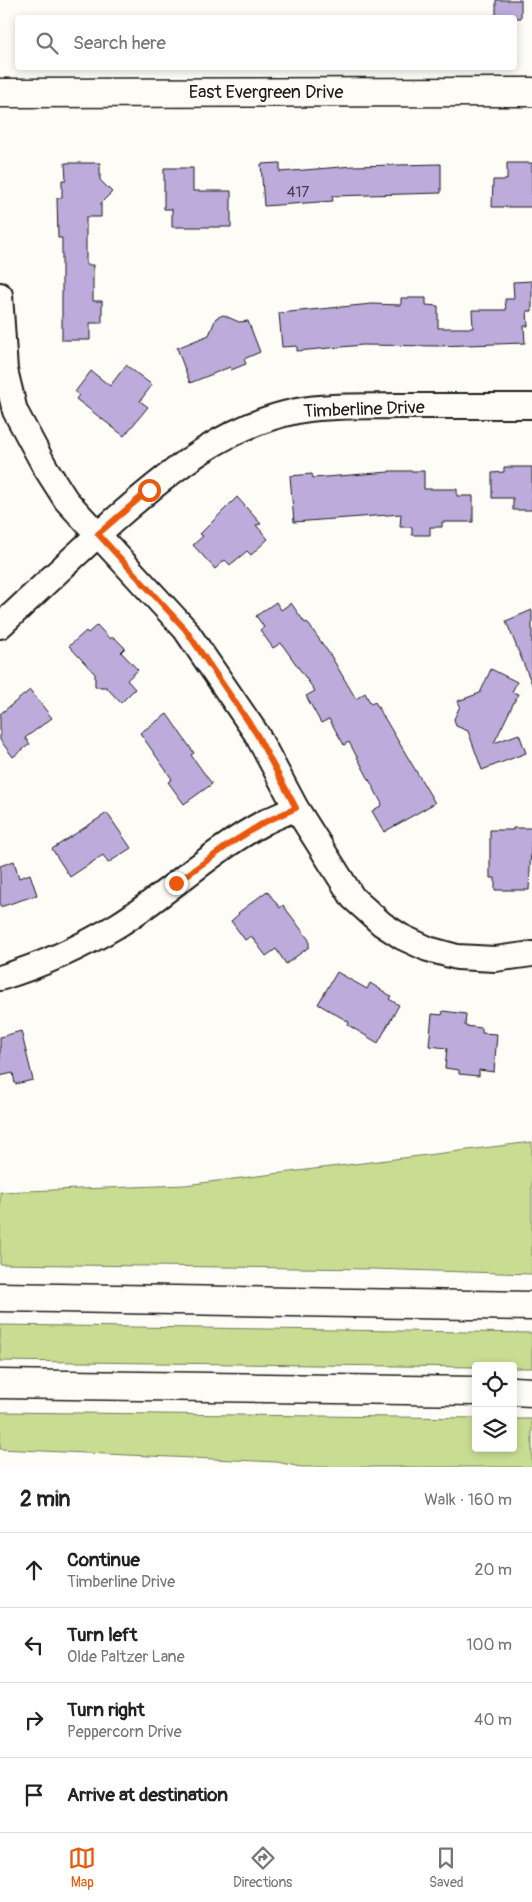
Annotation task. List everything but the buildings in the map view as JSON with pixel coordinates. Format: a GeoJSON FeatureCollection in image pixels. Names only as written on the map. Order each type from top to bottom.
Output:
{"type":"FeatureCollection","features":[{"type":"Feature","properties":{"kind":"main road","name":"East Evergreen Drive"},"geometry":{"type":"LineString","coordinates":[[0,93],[532,92]]}},
{"type":"Feature","properties":{"kind":"main road"},"geometry":{"type":"LineString","coordinates":[[0,1297],[532,1306]]}},
{"type":"Feature","properties":{"kind":"main road"},"geometry":{"type":"LineString","coordinates":[[0,1384],[472,1391]]}},
{"type":"Feature","properties":{"kind":"main road"},"geometry":{"type":"LineString","coordinates":[[517,1392],[532,1392]]}},
{"type":"Feature","properties":{"kind":"street"},"geometry":{"type":"LineString","coordinates":[[0,295],[6,370],[15,411],[45,467],[66,500],[185,629],[256,733],[296,808],[353,898],[382,924],[402,937],[428,949],[457,957],[495,960],[532,954]]}},
{"type":"Feature","properties":{"kind":"street","name":"Timberline Drive"},"geometry":{"type":"LineString","coordinates":[[0,626],[98,534],[149,490],[200,451],[240,430],[269,418],[299,411],[350,407],[532,406]]}},
{"type":"Feature","properties":{"kind":"street"},"geometry":{"type":"LineString","coordinates":[[0,978],[29,969],[74,950],[119,924],[231,843],[265,822],[296,808]]}},
{"type":"Feature","properties":{"kind":"green space"},"geometry":{"type":"Polygon","coordinates":[[[532,1142],[532,1274],[372,1269],[0,1264],[0,1192],[185,1185],[532,1142]]]}},
{"type":"Feature","properties":{"kind":"green space"},"geometry":{"type":"Polygon","coordinates":[[[0,1325],[532,1333],[532,1368],[517,1368],[517,1362],[472,1362],[472,1367],[0,1361],[0,1325]]]}},
{"type":"Feature","properties":{"kind":"green space"},"geometry":{"type":"Polygon","coordinates":[[[0,1412],[472,1418],[472,1452],[517,1452],[517,1419],[532,1419],[532,1467],[301,1467],[277,1462],[0,1449],[0,1412]]]}},
{"type":"Feature","properties":{"kind":"route"},"geometry":{"type":"LineString","coordinates":[[149,490],[98,534],[185,629],[256,733],[296,808],[265,822],[231,843],[176,883]]}}]}
